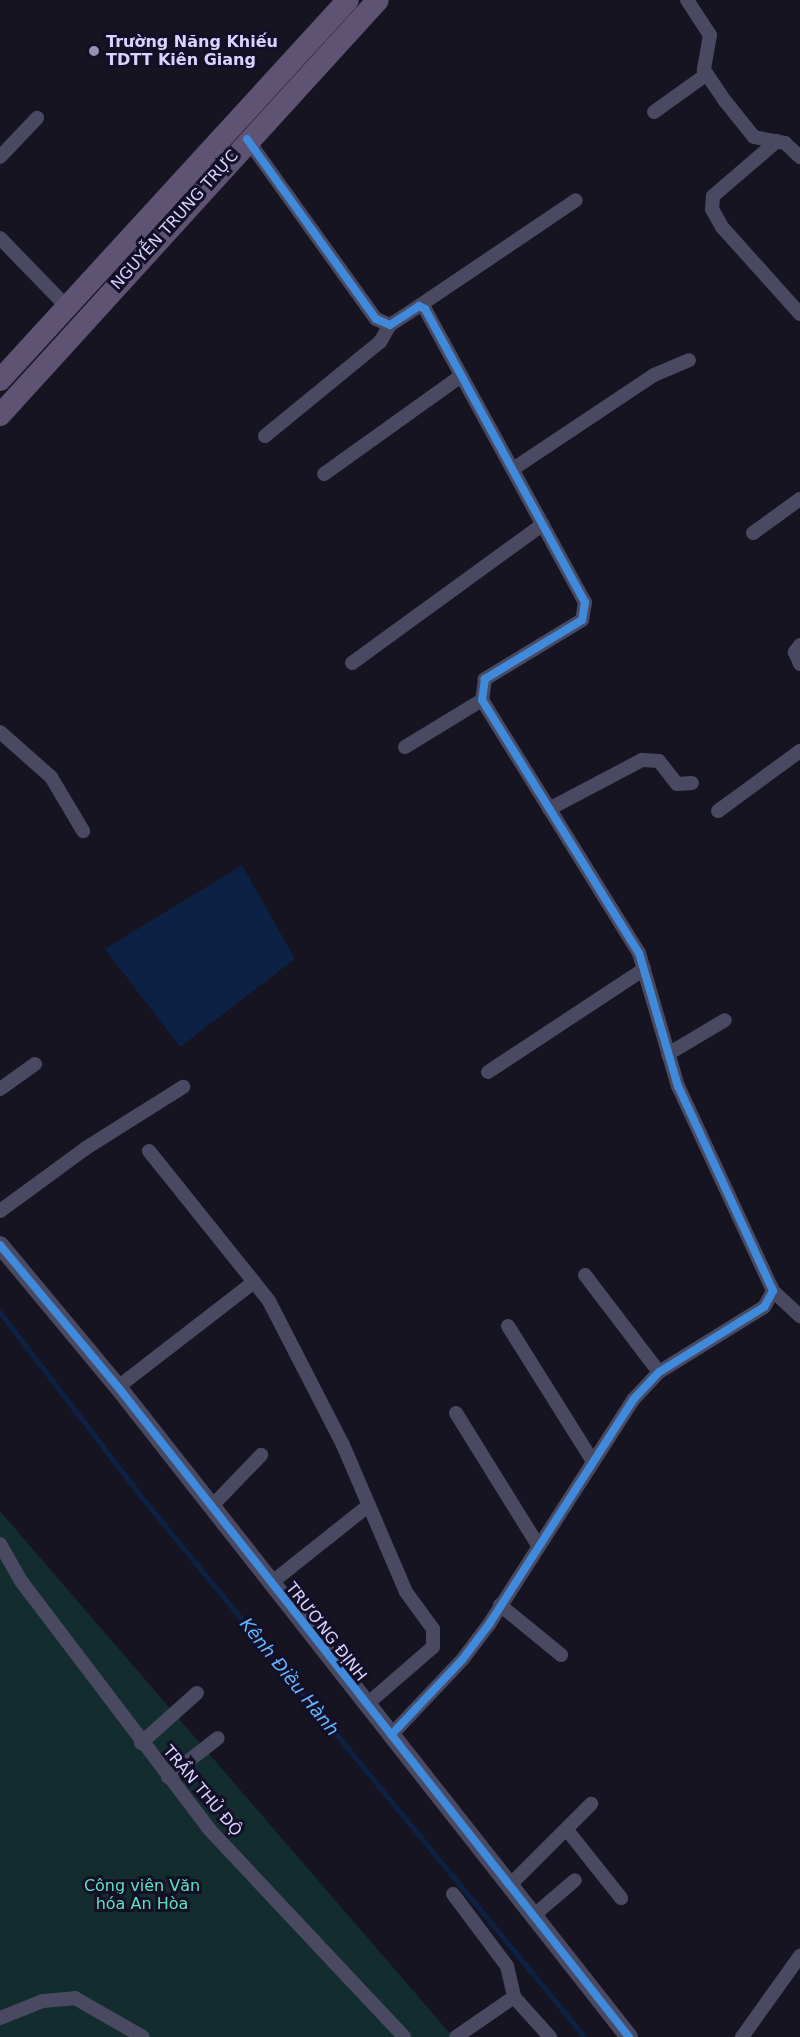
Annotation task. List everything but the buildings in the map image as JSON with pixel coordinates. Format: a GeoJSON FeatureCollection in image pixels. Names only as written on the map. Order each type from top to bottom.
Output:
{"type":"FeatureCollection","features":[{"type":"Feature","properties":{"kind":"main road","name":"NGUYỄN TRUNG TRỰC"},"geometry":{"type":"LineString","coordinates":[[0,380],[348,0]]}},
{"type":"Feature","properties":{"kind":"main road","name":"NGUYỄN TRUNG TRỰC"},"geometry":{"type":"LineString","coordinates":[[2,408],[247,139],[378,0]]}},
{"type":"Feature","properties":{"kind":"street"},"geometry":{"type":"LineString","coordinates":[[687,0],[710,35],[702,61],[707,74],[748,132],[777,141],[800,157]]}},
{"type":"Feature","properties":{"kind":"street"},"geometry":{"type":"LineString","coordinates":[[654,112],[707,74]]}},
{"type":"Feature","properties":{"kind":"street"},"geometry":{"type":"LineString","coordinates":[[0,156],[37,118]]}},
{"type":"Feature","properties":{"kind":"street"},"geometry":{"type":"LineString","coordinates":[[247,139],[376,320],[390,325]]}},
{"type":"Feature","properties":{"kind":"street"},"geometry":{"type":"LineString","coordinates":[[777,141],[713,196],[712,209],[722,227],[800,314]]}},
{"type":"Feature","properties":{"kind":"street"},"geometry":{"type":"LineString","coordinates":[[266,436],[380,342],[390,325],[576,200]]}},
{"type":"Feature","properties":{"kind":"street"},"geometry":{"type":"LineString","coordinates":[[0,238],[67,307]]}},
{"type":"Feature","properties":{"kind":"street"},"geometry":{"type":"LineString","coordinates":[[420,306],[433,321],[585,602],[585,614],[485,679],[482,700],[630,935],[644,969],[668,1054],[694,1126],[773,1291],[800,1316]]}},
{"type":"Feature","properties":{"kind":"street"},"geometry":{"type":"LineString","coordinates":[[513,469],[654,375],[689,360]]}},
{"type":"Feature","properties":{"kind":"street"},"geometry":{"type":"LineString","coordinates":[[324,474],[461,376]]}},
{"type":"Feature","properties":{"kind":"street"},"geometry":{"type":"LineString","coordinates":[[753,533],[800,499]]}},
{"type":"Feature","properties":{"kind":"street"},"geometry":{"type":"LineString","coordinates":[[352,663],[543,524]]}},
{"type":"Feature","properties":{"kind":"street"},"geometry":{"type":"LineString","coordinates":[[800,645],[795,652],[800,664]]}},
{"type":"Feature","properties":{"kind":"street"},"geometry":{"type":"LineString","coordinates":[[405,747],[482,700]]}},
{"type":"Feature","properties":{"kind":"street"},"geometry":{"type":"LineString","coordinates":[[0,732],[51,777],[83,831]]}},
{"type":"Feature","properties":{"kind":"street"},"geometry":{"type":"LineString","coordinates":[[718,810],[800,751]]}},
{"type":"Feature","properties":{"kind":"street"},"geometry":{"type":"LineString","coordinates":[[549,809],[642,760],[658,761],[676,784],[693,783]]}},
{"type":"Feature","properties":{"kind":"street"},"geometry":{"type":"LineString","coordinates":[[488,1072],[644,969]]}},
{"type":"Feature","properties":{"kind":"street"},"geometry":{"type":"LineString","coordinates":[[668,1054],[725,1020]]}},
{"type":"Feature","properties":{"kind":"street"},"geometry":{"type":"LineString","coordinates":[[0,1089],[35,1064]]}},
{"type":"Feature","properties":{"kind":"street"},"geometry":{"type":"LineString","coordinates":[[0,1211],[86,1148],[183,1088]]}},
{"type":"Feature","properties":{"kind":"street"},"geometry":{"type":"LineString","coordinates":[[149,1151],[269,1301],[369,1505],[406,1592],[436,1636],[433,1647],[366,1705]]}},
{"type":"Feature","properties":{"kind":"street","name":"TRƯƠNG ĐỊNH"},"geometry":{"type":"LineString","coordinates":[[0,1245],[118,1387],[628,2037]]}},
{"type":"Feature","properties":{"kind":"street"},"geometry":{"type":"LineString","coordinates":[[585,1275],[659,1372]]}},
{"type":"Feature","properties":{"kind":"street"},"geometry":{"type":"LineString","coordinates":[[118,1387],[254,1282]]}},
{"type":"Feature","properties":{"kind":"street"},"geometry":{"type":"LineString","coordinates":[[392,1735],[462,1660],[501,1605],[592,1460],[659,1372],[764,1307],[773,1291]]}},
{"type":"Feature","properties":{"kind":"street"},"geometry":{"type":"LineString","coordinates":[[508,1326],[592,1460]]}},
{"type":"Feature","properties":{"kind":"street"},"geometry":{"type":"LineString","coordinates":[[456,1413],[538,1545]]}},
{"type":"Feature","properties":{"kind":"street"},"geometry":{"type":"LineString","coordinates":[[212,1506],[261,1455]]}},
{"type":"Feature","properties":{"kind":"street"},"geometry":{"type":"LineString","coordinates":[[271,1583],[369,1505]]}},
{"type":"Feature","properties":{"kind":"street","name":"TRẦN THỦ ĐỘ"},"geometry":{"type":"LineString","coordinates":[[0,1544],[21,1581],[141,1743],[209,1829],[404,2037]]}},
{"type":"Feature","properties":{"kind":"street"},"geometry":{"type":"LineString","coordinates":[[501,1605],[561,1655]]}},
{"type":"Feature","properties":{"kind":"street"},"geometry":{"type":"LineString","coordinates":[[141,1743],[197,1693]]}},
{"type":"Feature","properties":{"kind":"street"},"geometry":{"type":"LineString","coordinates":[[168,1776],[218,1738]]}},
{"type":"Feature","properties":{"kind":"street"},"geometry":{"type":"LineString","coordinates":[[510,1886],[591,1804]]}},
{"type":"Feature","properties":{"kind":"street"},"geometry":{"type":"LineString","coordinates":[[567,1830],[621,1898]]}},
{"type":"Feature","properties":{"kind":"street"},"geometry":{"type":"LineString","coordinates":[[533,1916],[574,1880]]}},
{"type":"Feature","properties":{"kind":"street"},"geometry":{"type":"LineString","coordinates":[[453,1894],[507,1966],[514,1997],[550,2037]]}},
{"type":"Feature","properties":{"kind":"street"},"geometry":{"type":"LineString","coordinates":[[742,2037],[800,1956]]}},
{"type":"Feature","properties":{"kind":"street"},"geometry":{"type":"LineString","coordinates":[[456,2037],[514,1997]]}},
{"type":"Feature","properties":{"kind":"street"},"geometry":{"type":"LineString","coordinates":[[0,2018],[43,2001],[75,1998],[143,2037]]}},
{"type":"Feature","properties":{"kind":"green space","name":"Công viên Văn hóa An Hòa"},"geometry":{"type":"Polygon","coordinates":[[[0,1511],[453,2037],[0,2037],[0,1511]]]}},
{"type":"Feature","properties":{"kind":"water"},"geometry":{"type":"Polygon","coordinates":[[[242,865],[295,959],[180,1047],[105,949],[242,865]]]}},
{"type":"Feature","properties":{"kind":"waterway","name":"Kênh Điều Hành"},"geometry":{"type":"LineString","coordinates":[[0,1312],[141,1496],[585,2037]]}},
{"type":"Feature","properties":{"kind":"cycle path"},"geometry":{"type":"LineString","coordinates":[[247,139],[376,319],[390,325],[419,306],[425,309],[585,602],[582,620],[485,679],[482,700],[639,953],[678,1086],[773,1291],[764,1307],[659,1372],[633,1400],[490,1623],[462,1660],[391,1735]]}},
{"type":"Feature","properties":{"kind":"cycle path"},"geometry":{"type":"LineString","coordinates":[[0,1245],[118,1387],[629,2037]]}},
{"type":"Feature","properties":{"kind":"place","name":"Trường Năng Khiếu TDTT Kiên Giang"},"geometry":{"type":"Point","coordinates":[94,51]}}]}
